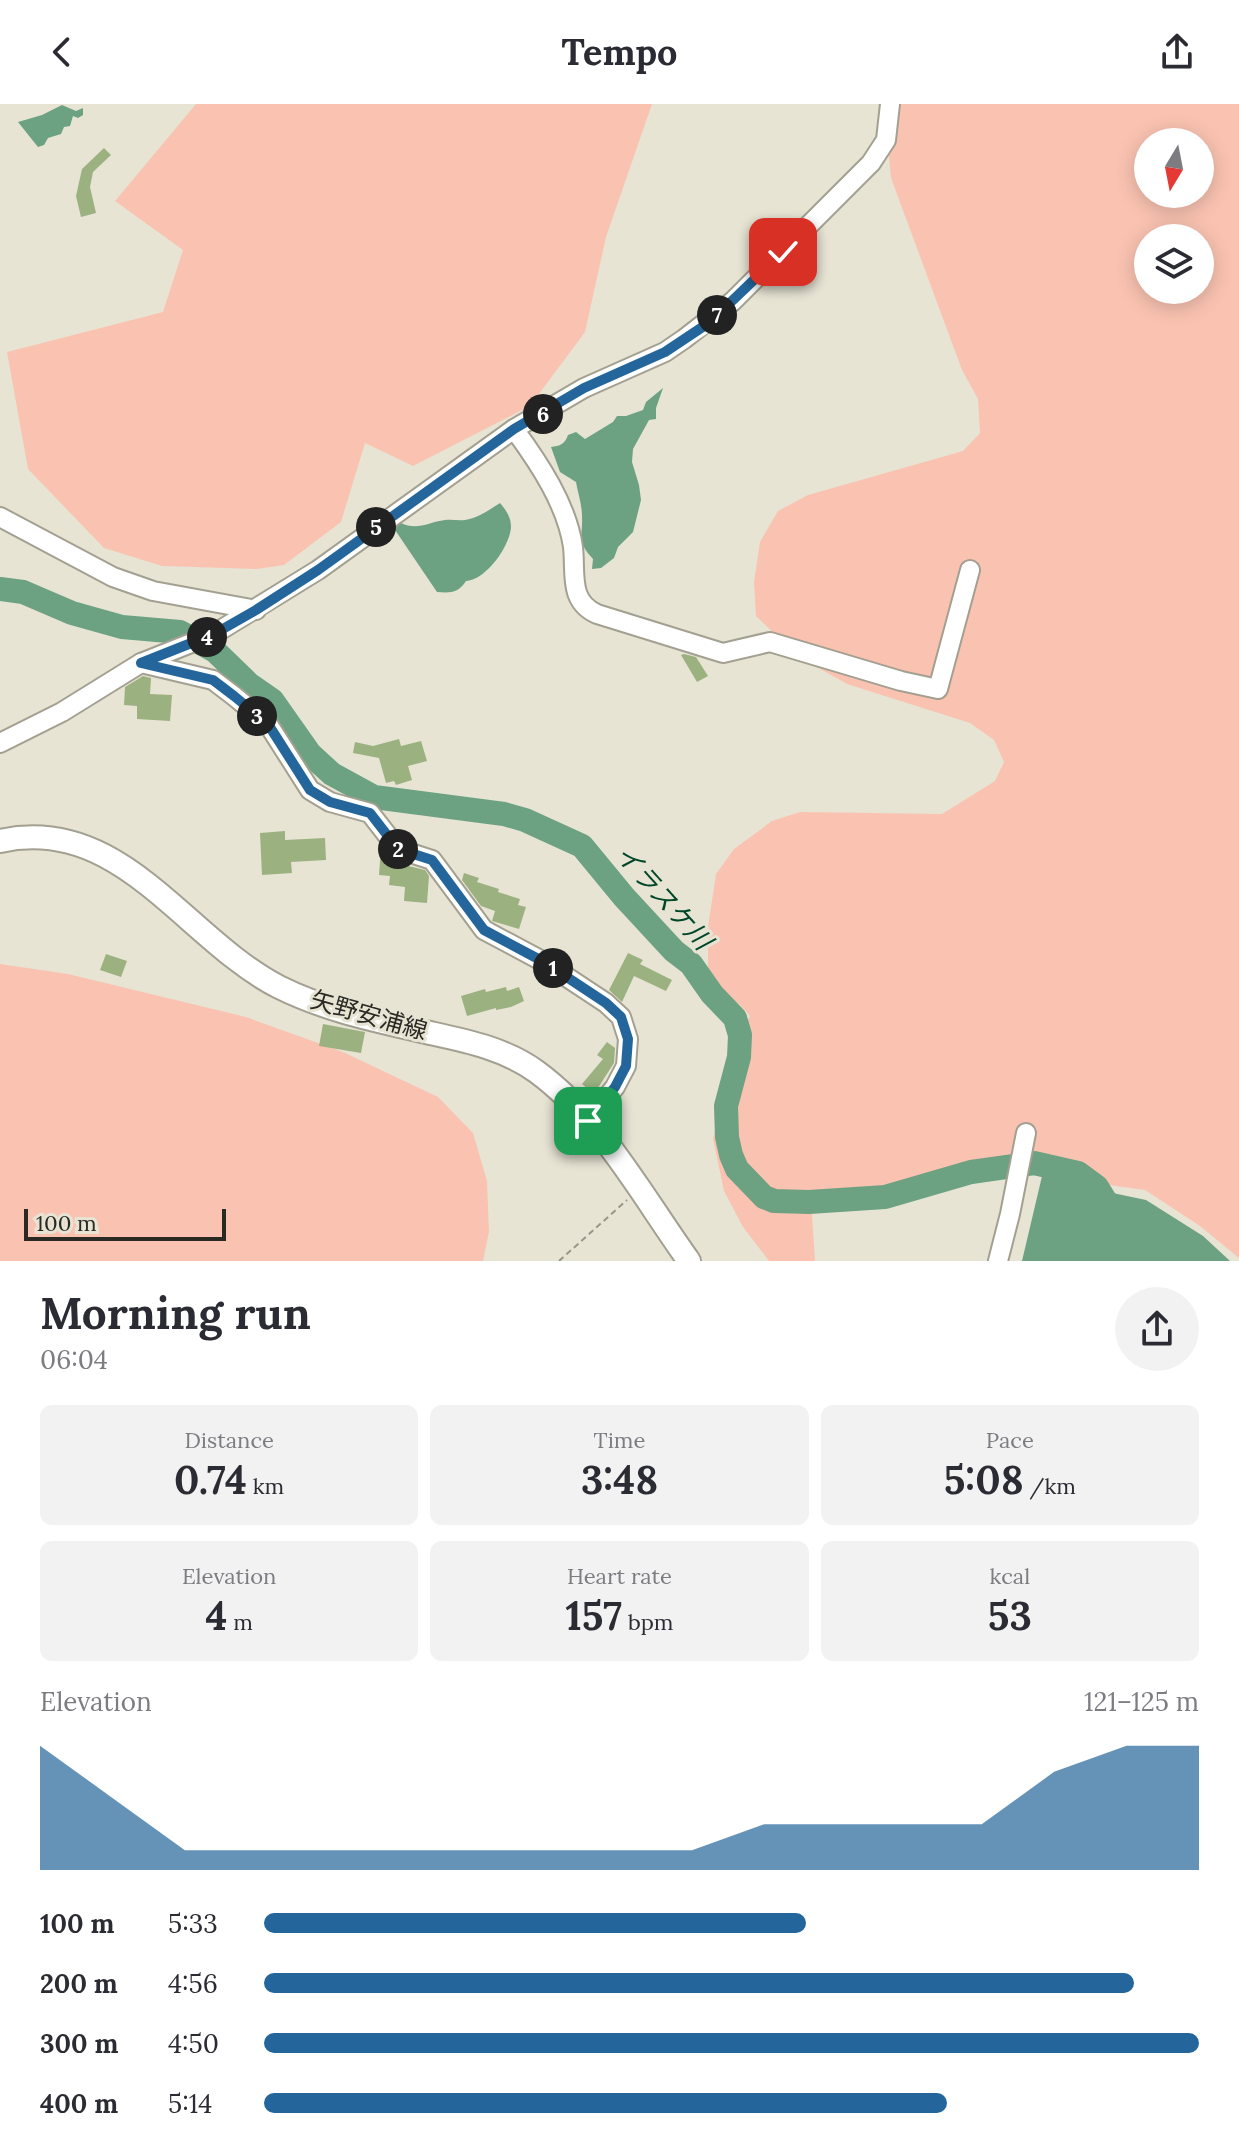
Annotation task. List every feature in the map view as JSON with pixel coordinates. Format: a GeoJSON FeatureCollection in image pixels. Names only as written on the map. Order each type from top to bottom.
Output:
{"type":"FeatureCollection","features":[{"type":"Feature","properties":{"kind":"main road","name":"矢野安浦線"},"geometry":{"type":"LineString","coordinates":[[0,841],[46,836],[75,843],[113,859],[164,897],[222,949],[278,986],[331,1010],[474,1043],[508,1055],[536,1071],[588,1121],[689,1261]]}},
{"type":"Feature","properties":{"kind":"street"},"geometry":{"type":"LineString","coordinates":[[0,743],[62,712],[141,663],[214,634],[256,610],[318,570],[514,429],[584,388],[665,352],[710,322],[871,163],[886,140],[890,104]]}},
{"type":"Feature","properties":{"kind":"street"},"geometry":{"type":"LineString","coordinates":[[514,429],[540,465],[564,518],[573,546],[574,579],[585,609],[723,653],[770,642],[938,689],[970,570]]}},
{"type":"Feature","properties":{"kind":"street"},"geometry":{"type":"LineString","coordinates":[[0,517],[113,577],[153,591],[256,610]]}},
{"type":"Feature","properties":{"kind":"street"},"geometry":{"type":"LineString","coordinates":[[141,663],[213,680],[268,724],[310,790],[330,802],[370,813],[398,849],[432,860],[484,930],[544,962],[606,1003],[621,1017],[628,1039],[626,1066],[615,1087],[588,1121]]}},
{"type":"Feature","properties":{"kind":"street"},"geometry":{"type":"LineString","coordinates":[[998,1261],[1026,1133]]}},
{"type":"Feature","properties":{"kind":"path"},"geometry":{"type":"LineString","coordinates":[[559,1261],[640,1189]]}},
{"type":"Feature","properties":{"kind":"shaded area"},"geometry":{"type":"Polygon","coordinates":[[[196,104],[652,104],[606,237],[585,332],[530,406],[413,466],[365,443],[341,522],[284,565],[257,569],[162,566],[104,548],[28,469],[7,352],[163,312],[183,250],[115,201],[196,104]]]}},
{"type":"Feature","properties":{"kind":"shaded area"},"geometry":{"type":"Polygon","coordinates":[[[884,104],[1239,104],[1239,1258],[1200,1226],[1145,1190],[1102,1184],[1071,1168],[1042,1160],[1004,1161],[858,1196],[811,1199],[815,1261],[769,1261],[743,1227],[724,1191],[713,1139],[735,1043],[750,1016],[708,979],[708,927],[716,874],[734,849],[772,821],[800,812],[942,814],[995,781],[1004,762],[994,740],[970,723],[847,684],[797,656],[756,616],[754,582],[760,542],[778,511],[808,495],[963,451],[980,433],[978,399],[962,370],[891,178],[884,104]]]}},
{"type":"Feature","properties":{"kind":"shaded area"},"geometry":{"type":"Polygon","coordinates":[[[62,105],[76,111],[83,108],[83,115],[78,118],[73,116],[70,126],[64,127],[61,134],[48,138],[44,145],[38,147],[18,122],[62,105]]]}},
{"type":"Feature","properties":{"kind":"shaded area"},"geometry":{"type":"Polygon","coordinates":[[[663,388],[656,408],[656,419],[649,420],[633,449],[632,462],[641,500],[633,532],[618,547],[614,558],[601,568],[592,569],[593,559],[584,548],[582,539],[582,512],[576,482],[560,472],[551,447],[562,444],[568,435],[576,432],[585,439],[613,422],[617,416],[643,410],[646,402],[663,388]]]}},
{"type":"Feature","properties":{"kind":"shaded area"},"geometry":{"type":"Polygon","coordinates":[[[500,503],[511,523],[506,543],[489,568],[454,591],[437,592],[393,527],[401,523],[418,526],[470,519],[500,503]]]}},
{"type":"Feature","properties":{"kind":"shaded area"},"geometry":{"type":"Polygon","coordinates":[[[0,964],[68,974],[246,1017],[343,1052],[438,1097],[473,1133],[487,1181],[489,1232],[483,1261],[0,1261],[0,964]]]}},
{"type":"Feature","properties":{"kind":"shaded area"},"geometry":{"type":"Polygon","coordinates":[[[1043,1172],[1089,1188],[1146,1200],[1203,1236],[1230,1261],[1022,1261],[1043,1172]]]}},
{"type":"Feature","properties":{"kind":"building"},"geometry":{"type":"Polygon","coordinates":[[[104,148],[111,155],[93,172],[90,187],[96,213],[81,217],[76,196],[82,169],[104,148]]]}},
{"type":"Feature","properties":{"kind":"building"},"geometry":{"type":"Polygon","coordinates":[[[681,655],[696,657],[708,676],[697,682],[681,655]]]}},
{"type":"Feature","properties":{"kind":"building"},"geometry":{"type":"Polygon","coordinates":[[[143,676],[151,678],[150,694],[172,695],[170,721],[137,719],[137,706],[124,705],[125,687],[143,676]]]}},
{"type":"Feature","properties":{"kind":"building"},"geometry":{"type":"Polygon","coordinates":[[[399,739],[401,746],[421,741],[427,761],[408,766],[412,780],[396,785],[394,781],[386,783],[379,758],[353,753],[355,742],[373,746],[399,739]]]}},
{"type":"Feature","properties":{"kind":"building"},"geometry":{"type":"Polygon","coordinates":[[[285,831],[285,840],[325,838],[326,860],[291,862],[292,873],[262,875],[260,833],[285,831]]]}},
{"type":"Feature","properties":{"kind":"building"},"geometry":{"type":"Polygon","coordinates":[[[381,848],[396,863],[425,870],[429,876],[427,903],[404,901],[405,887],[389,885],[390,876],[379,875],[381,848]]]}},
{"type":"Feature","properties":{"kind":"building"},"geometry":{"type":"Polygon","coordinates":[[[464,873],[479,878],[477,882],[499,889],[498,892],[520,899],[518,905],[526,907],[519,929],[492,921],[495,911],[481,906],[462,880],[464,873]]]}},
{"type":"Feature","properties":{"kind":"building"},"geometry":{"type":"Polygon","coordinates":[[[628,953],[643,960],[640,964],[672,980],[666,991],[634,976],[622,1002],[609,990],[628,953]]]}},
{"type":"Feature","properties":{"kind":"building"},"geometry":{"type":"Polygon","coordinates":[[[106,954],[127,961],[121,977],[100,970],[106,954]]]}},
{"type":"Feature","properties":{"kind":"building"},"geometry":{"type":"Polygon","coordinates":[[[506,987],[507,991],[519,987],[524,1001],[511,1007],[467,1016],[461,996],[506,987]]]}},
{"type":"Feature","properties":{"kind":"building"},"geometry":{"type":"Polygon","coordinates":[[[323,1024],[365,1032],[361,1053],[319,1046],[323,1024]]]}},
{"type":"Feature","properties":{"kind":"building"},"geometry":{"type":"Polygon","coordinates":[[[607,1042],[615,1048],[614,1063],[594,1094],[582,1084],[603,1059],[597,1055],[607,1042]]]}},
{"type":"Feature","properties":{"kind":"waterway","name":"イラスケ川"},"geometry":{"type":"LineString","coordinates":[[0,589],[23,592],[72,613],[122,627],[180,632],[215,651],[249,684],[272,700],[310,754],[332,774],[374,797],[504,814],[525,820],[582,846],[624,897],[674,951],[691,964],[712,994],[735,1018],[740,1035],[739,1057],[726,1106],[727,1137],[737,1169],[764,1197],[774,1201],[809,1202],[885,1197],[971,1172],[1034,1163],[1078,1173],[1097,1187],[1114,1223],[1120,1261]]}},
{"type":"Feature","properties":{"kind":"route"},"geometry":{"type":"LineString","coordinates":[[588,1121],[615,1087],[626,1066],[628,1039],[621,1017],[606,1003],[544,962],[484,930],[432,860],[398,849],[370,813],[330,802],[310,790],[268,724],[213,680],[141,663],[214,634],[256,610],[318,570],[514,429],[584,388],[665,352],[710,322],[783,252]]}}]}
